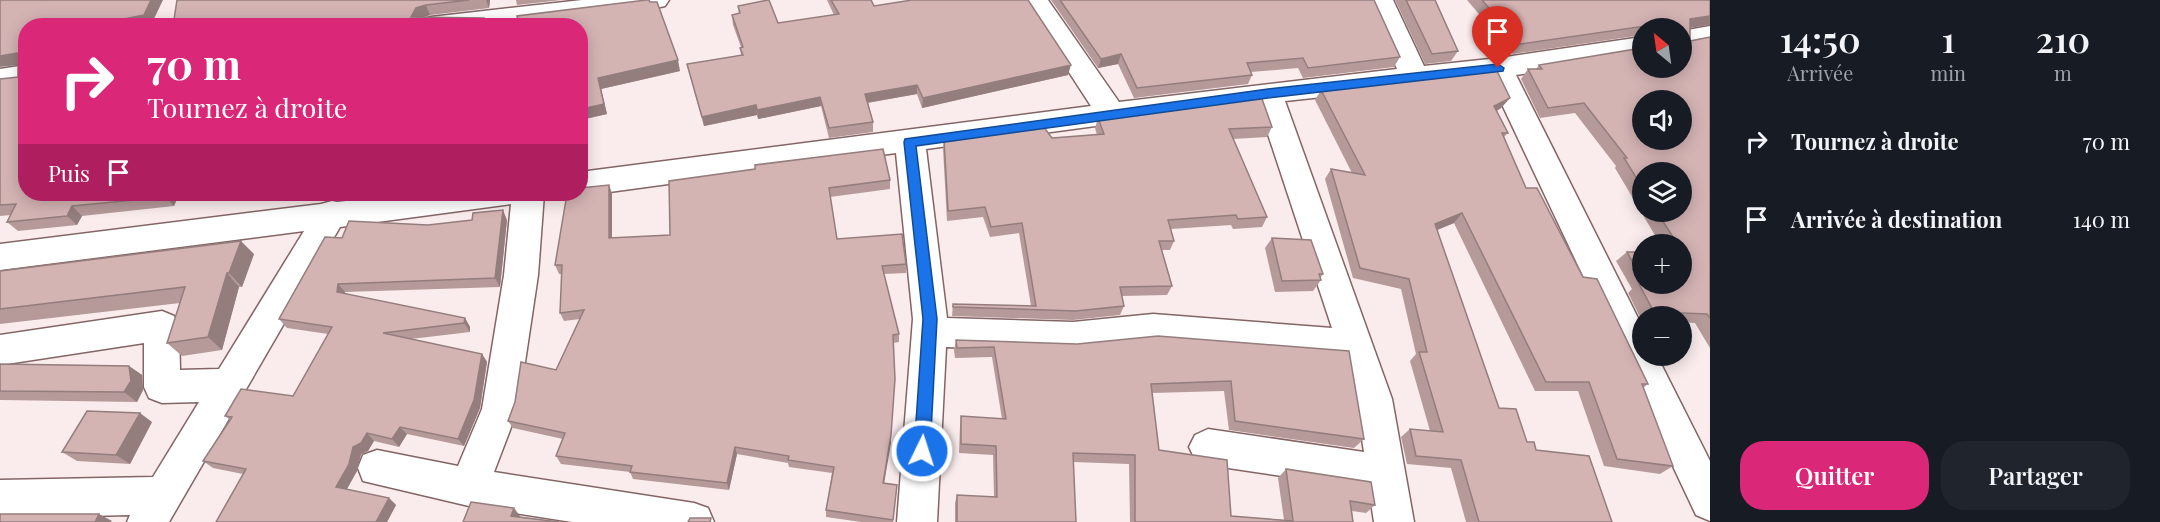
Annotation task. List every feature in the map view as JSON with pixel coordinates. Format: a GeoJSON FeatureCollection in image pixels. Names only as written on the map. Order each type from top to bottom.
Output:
{"type":"FeatureCollection","features":[{"type":"Feature","properties":{"kind":"street"},"geometry":{"type":"LineString","coordinates":[[472,18],[656,0]]}},
{"type":"Feature","properties":{"kind":"street"},"geometry":{"type":"LineString","coordinates":[[1035,0],[1112,114]]}},
{"type":"Feature","properties":{"kind":"street"},"geometry":{"type":"LineString","coordinates":[[1380,0],[1414,76]]}},
{"type":"Feature","properties":{"kind":"street"},"geometry":{"type":"LineString","coordinates":[[1692,38],[1710,35]]}},
{"type":"Feature","properties":{"kind":"street"},"geometry":{"type":"LineString","coordinates":[[588,183],[1268,93],[1498,68],[1632,48]]}},
{"type":"Feature","properties":{"kind":"street"},"geometry":{"type":"LineString","coordinates":[[1498,68],[1710,502]]}},
{"type":"Feature","properties":{"kind":"street"},"geometry":{"type":"LineString","coordinates":[[0,79],[18,76]]}},
{"type":"Feature","properties":{"kind":"street"},"geometry":{"type":"LineString","coordinates":[[1268,93],[1374,399],[1394,522]]}},
{"type":"Feature","properties":{"kind":"street"},"geometry":{"type":"LineString","coordinates":[[910,142],[930,332],[917,522]]}},
{"type":"Feature","properties":{"kind":"street"},"geometry":{"type":"LineString","coordinates":[[0,257],[441,201]]}},
{"type":"Feature","properties":{"kind":"street"},"geometry":{"type":"LineString","coordinates":[[469,487],[500,409],[521,275],[527,201]]}},
{"type":"Feature","properties":{"kind":"street"},"geometry":{"type":"LineString","coordinates":[[0,499],[155,508],[332,213]]}},
{"type":"Feature","properties":{"kind":"street"},"geometry":{"type":"LineString","coordinates":[[0,350],[162,326],[162,387],[227,385]]}},
{"type":"Feature","properties":{"kind":"street"},"geometry":{"type":"LineString","coordinates":[[930,332],[1073,337],[1153,328],[1355,345]]}},
{"type":"Feature","properties":{"kind":"street"},"geometry":{"type":"LineString","coordinates":[[1208,447],[1387,474]]}},
{"type":"Feature","properties":{"kind":"street"},"geometry":{"type":"LineString","coordinates":[[377,468],[469,487],[694,522]]}},
{"type":"Feature","properties":{"kind":"building"},"geometry":{"type":"Polygon","coordinates":[[[0,0],[151,0],[144,15],[129,18],[18,18],[18,53],[0,56],[0,0]]]}},
{"type":"Feature","properties":{"kind":"building"},"geometry":{"type":"Polygon","coordinates":[[[177,0],[469,0],[426,5],[416,8],[411,17],[484,18],[174,18],[177,0]]]}},
{"type":"Feature","properties":{"kind":"building"},"geometry":{"type":"Polygon","coordinates":[[[649,0],[657,2],[678,60],[598,78],[604,104],[588,108],[588,18],[517,18],[517,16],[649,0]]]}},
{"type":"Feature","properties":{"kind":"building"},"geometry":{"type":"Polygon","coordinates":[[[769,0],[778,23],[839,14],[831,0],[871,0],[874,6],[912,0],[1028,0],[1071,65],[923,98],[917,85],[865,94],[873,122],[829,128],[820,97],[757,110],[756,105],[702,117],[687,64],[743,55],[740,48],[743,47],[732,15],[740,13],[738,6],[769,0]]]}},
{"type":"Feature","properties":{"kind":"building"},"geometry":{"type":"Polygon","coordinates":[[[1060,0],[1374,0],[1400,57],[1308,68],[1303,58],[1247,63],[1252,75],[1137,88],[1121,54],[1101,59],[1060,0]]]}},
{"type":"Feature","properties":{"kind":"building"},"geometry":{"type":"Polygon","coordinates":[[[1406,0],[1435,0],[1458,51],[1432,54],[1406,0]]]}},
{"type":"Feature","properties":{"kind":"building"},"geometry":{"type":"Polygon","coordinates":[[[1482,0],[1710,0],[1710,16],[1692,19],[1632,18],[1632,28],[1520,44],[1482,0]]]}},
{"type":"Feature","properties":{"kind":"building"},"geometry":{"type":"Polygon","coordinates":[[[1710,37],[1710,318],[1707,314],[1692,313],[1692,306],[1651,306],[1644,294],[1692,294],[1692,234],[1671,234],[1663,222],[1692,222],[1692,162],[1632,162],[1632,171],[1624,158],[1627,158],[1584,103],[1548,108],[1528,69],[1542,69],[1539,65],[1632,50],[1632,78],[1692,78],[1692,41],[1710,37]]]}},
{"type":"Feature","properties":{"kind":"building"},"geometry":{"type":"Polygon","coordinates":[[[1497,71],[1510,98],[1494,106],[1508,133],[1502,133],[1526,188],[1537,188],[1583,277],[1597,279],[1632,351],[1632,366],[1639,366],[1648,384],[1642,384],[1673,466],[1617,459],[1589,382],[1546,382],[1462,213],[1435,224],[1499,408],[1516,409],[1527,442],[1534,442],[1536,450],[1589,456],[1612,522],[1479,522],[1461,460],[1416,456],[1410,429],[1443,432],[1419,352],[1427,352],[1409,279],[1360,268],[1331,169],[1365,175],[1321,90],[1497,71]]]}},
{"type":"Feature","properties":{"kind":"building"},"geometry":{"type":"Polygon","coordinates":[[[18,77],[18,201],[124,201],[72,206],[67,216],[7,222],[16,204],[0,205],[0,79],[18,77]]]}},
{"type":"Feature","properties":{"kind":"building"},"geometry":{"type":"Polygon","coordinates":[[[1261,96],[1272,127],[1229,129],[1267,217],[1238,219],[1236,215],[1168,220],[1174,241],[1159,241],[1172,286],[1120,287],[1124,306],[1076,311],[953,307],[953,304],[1036,306],[1022,223],[991,227],[985,207],[948,211],[944,139],[1043,126],[1052,138],[1104,134],[1098,118],[1261,96]]]}},
{"type":"Feature","properties":{"kind":"building"},"geometry":{"type":"Polygon","coordinates":[[[883,149],[890,180],[829,188],[837,239],[902,234],[906,264],[882,266],[899,334],[893,335],[895,379],[891,435],[883,483],[897,485],[893,520],[826,510],[834,467],[788,460],[789,456],[735,447],[727,483],[630,472],[632,466],[556,456],[565,433],[508,421],[515,402],[521,362],[556,370],[584,310],[560,313],[562,265],[555,265],[566,201],[588,201],[588,187],[609,185],[609,238],[670,235],[669,181],[755,169],[755,165],[883,149]]]}},
{"type":"Feature","properties":{"kind":"building"},"geometry":{"type":"Polygon","coordinates":[[[503,210],[495,278],[338,284],[337,292],[465,318],[464,323],[383,333],[482,354],[474,400],[458,439],[400,427],[392,439],[367,433],[361,443],[353,447],[349,464],[336,487],[389,498],[376,522],[216,522],[246,469],[203,461],[232,417],[225,416],[241,389],[293,396],[332,327],[279,319],[325,237],[342,238],[349,221],[428,225],[472,220],[473,213],[503,210]]]}},
{"type":"Feature","properties":{"kind":"building"},"geometry":{"type":"Polygon","coordinates":[[[1272,238],[1311,240],[1323,274],[1319,274],[1321,280],[1282,281],[1272,238]]]}},
{"type":"Feature","properties":{"kind":"building"},"geometry":{"type":"Polygon","coordinates":[[[241,241],[229,273],[227,273],[208,337],[167,343],[185,287],[0,309],[0,271],[241,241]]]}},
{"type":"Feature","properties":{"kind":"building"},"geometry":{"type":"Polygon","coordinates":[[[1627,252],[1632,252],[1632,261],[1627,252]]]}},
{"type":"Feature","properties":{"kind":"building"},"geometry":{"type":"Polygon","coordinates":[[[1158,336],[1349,351],[1364,439],[1235,421],[1231,381],[1151,384],[1159,450],[1227,460],[1231,516],[1293,521],[1286,469],[1371,482],[1375,505],[1350,501],[1353,522],[1135,522],[1135,455],[1073,453],[1076,522],[957,522],[957,495],[997,497],[996,446],[961,444],[961,416],[1006,419],[994,347],[957,348],[956,340],[1077,344],[1158,336]]]}},
{"type":"Feature","properties":{"kind":"building"},"geometry":{"type":"Polygon","coordinates":[[[0,364],[129,366],[131,381],[124,392],[0,391],[0,364]]]}},
{"type":"Feature","properties":{"kind":"building"},"geometry":{"type":"Polygon","coordinates":[[[87,411],[140,413],[116,455],[62,452],[87,411]]]}},
{"type":"Feature","properties":{"kind":"building"},"geometry":{"type":"Polygon","coordinates":[[[471,502],[514,508],[511,516],[559,522],[463,522],[471,502]]]}},
{"type":"Feature","properties":{"kind":"building"},"geometry":{"type":"Polygon","coordinates":[[[0,514],[99,514],[95,522],[0,522],[0,514]]]}},
{"type":"Feature","properties":{"kind":"building"},"geometry":{"type":"Polygon","coordinates":[[[690,518],[711,518],[710,522],[688,522],[690,518]]]}},
{"type":"Feature","properties":{"kind":"route"},"geometry":{"type":"LineString","coordinates":[[922,451],[930,319],[910,142],[1268,93],[1498,68]]}}]}
